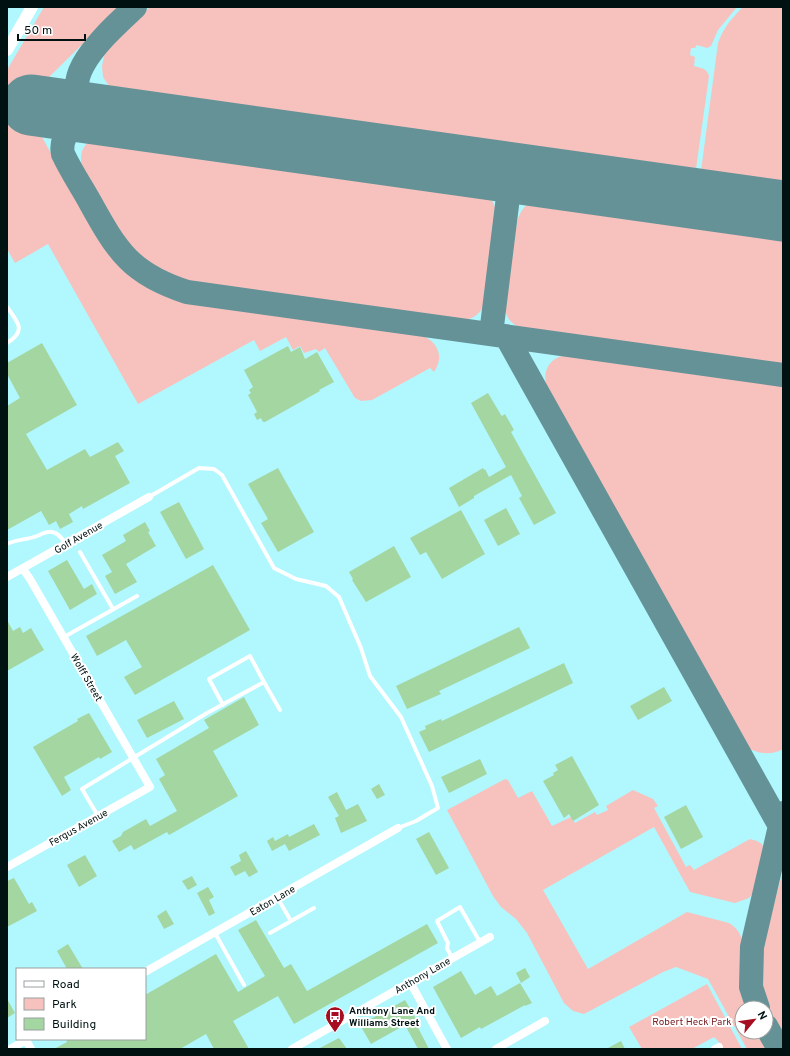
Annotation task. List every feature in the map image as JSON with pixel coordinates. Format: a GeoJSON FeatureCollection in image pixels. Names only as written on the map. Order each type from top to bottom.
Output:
{"type":"FeatureCollection","features":[{"type":"Feature","properties":{"kind":"street"},"geometry":{"type":"LineString","coordinates":[[7,50],[32,7]]}},
{"type":"Feature","properties":{"kind":"street","name":"Golf Avenue"},"geometry":{"type":"LineString","coordinates":[[8,575],[148,497]]}},
{"type":"Feature","properties":{"kind":"street","name":"Wolff Street"},"geometry":{"type":"LineString","coordinates":[[23,568],[150,787]]}},
{"type":"Feature","properties":{"kind":"street","name":"Fergus Avenue"},"geometry":{"type":"LineString","coordinates":[[7,867],[150,787]]}},
{"type":"Feature","properties":{"kind":"street","name":"Eaton Lane"},"geometry":{"type":"LineString","coordinates":[[146,971],[398,828]]}},
{"type":"Feature","properties":{"kind":"street","name":"Anthony Lane"},"geometry":{"type":"LineString","coordinates":[[292,1049],[490,937]]}},
{"type":"Feature","properties":{"kind":"street"},"geometry":{"type":"LineString","coordinates":[[410,982],[447,1049]]}},
{"type":"Feature","properties":{"kind":"street"},"geometry":{"type":"LineString","coordinates":[[496,1049],[545,1021]]}},
{"type":"Feature","properties":{"kind":"street"},"geometry":{"type":"LineString","coordinates":[[10,1049],[27,1040],[31,1049]]}},
{"type":"Feature","properties":{"kind":"lane"},"geometry":{"type":"LineString","coordinates":[[7,307],[19,325],[20,330],[14,339],[7,343]]}},
{"type":"Feature","properties":{"kind":"lane"},"geometry":{"type":"LineString","coordinates":[[148,497],[199,468],[214,469],[222,475],[274,568],[296,579],[326,586],[339,597],[361,648],[370,676],[401,717],[432,786],[438,808],[416,822],[398,828]]}},
{"type":"Feature","properties":{"kind":"lane"},"geometry":{"type":"LineString","coordinates":[[7,544],[49,531],[58,534],[66,544]]}},
{"type":"Feature","properties":{"kind":"lane"},"geometry":{"type":"LineString","coordinates":[[80,552],[113,609]]}},
{"type":"Feature","properties":{"kind":"lane"},"geometry":{"type":"LineString","coordinates":[[64,637],[137,596]]}},
{"type":"Feature","properties":{"kind":"lane"},"geometry":{"type":"LineString","coordinates":[[223,704],[209,679],[250,656],[280,710]]}},
{"type":"Feature","properties":{"kind":"lane"},"geometry":{"type":"LineString","coordinates":[[98,816],[82,789],[223,704],[264,682]]}},
{"type":"Feature","properties":{"kind":"lane"},"geometry":{"type":"LineString","coordinates":[[277,897],[291,921]]}},
{"type":"Feature","properties":{"kind":"lane"},"geometry":{"type":"LineString","coordinates":[[452,959],[446,948],[448,943],[437,921],[460,907],[480,943]]}},
{"type":"Feature","properties":{"kind":"lane"},"geometry":{"type":"LineString","coordinates":[[270,933],[314,908]]}},
{"type":"Feature","properties":{"kind":"lane"},"geometry":{"type":"LineString","coordinates":[[214,933],[244,986]]}},
{"type":"Feature","properties":{"kind":"green space"},"geometry":{"type":"Polygon","coordinates":[[[44,7],[120,7],[41,85],[33,84],[27,125],[36,126],[99,241],[116,263],[129,275],[155,292],[184,302],[422,335],[432,341],[438,350],[439,360],[434,372],[430,368],[372,400],[361,401],[355,398],[325,348],[319,352],[316,349],[304,353],[300,346],[293,350],[286,337],[260,351],[254,340],[138,404],[48,244],[15,263],[7,249],[7,70],[44,7]]]}},
{"type":"Feature","properties":{"kind":"green space"},"geometry":{"type":"Polygon","coordinates":[[[150,7],[737,7],[718,30],[711,46],[707,48],[697,45],[695,48],[691,48],[690,55],[695,57],[694,66],[705,70],[709,76],[696,169],[690,176],[122,97],[111,89],[103,77],[102,66],[105,52],[150,7]]]}},
{"type":"Feature","properties":{"kind":"green space"},"geometry":{"type":"Polygon","coordinates":[[[743,7],[783,7],[783,189],[705,178],[701,171],[718,43],[728,24],[743,7]]]}},
{"type":"Feature","properties":{"kind":"green space"},"geometry":{"type":"Polygon","coordinates":[[[97,135],[479,188],[486,193],[491,200],[497,215],[483,307],[474,317],[460,320],[197,283],[174,276],[155,267],[139,256],[126,242],[115,227],[83,171],[81,159],[82,150],[97,135]]]}},
{"type":"Feature","properties":{"kind":"green space"},"geometry":{"type":"Polygon","coordinates":[[[540,197],[783,230],[783,364],[521,328],[514,324],[507,317],[505,306],[517,222],[525,206],[540,197]]]}},
{"type":"Feature","properties":{"kind":"green space"},"geometry":{"type":"Polygon","coordinates":[[[570,355],[783,385],[783,749],[772,753],[761,753],[741,743],[548,392],[545,378],[548,366],[556,358],[570,355]]]}},
{"type":"Feature","properties":{"kind":"green space"},"geometry":{"type":"Polygon","coordinates":[[[505,779],[508,780],[518,798],[532,791],[552,826],[571,817],[575,823],[595,812],[597,815],[608,810],[606,806],[633,790],[653,799],[658,806],[654,808],[686,867],[690,865],[694,870],[750,839],[762,844],[765,853],[755,891],[749,898],[735,903],[690,892],[654,827],[543,890],[588,969],[687,912],[729,923],[738,931],[742,940],[740,976],[744,1000],[734,1000],[734,1026],[708,979],[676,967],[663,972],[584,1014],[573,1011],[564,1003],[527,933],[516,919],[501,907],[493,896],[447,810],[505,779]]]}},
{"type":"Feature","properties":{"kind":"green space"},"geometry":{"type":"Polygon","coordinates":[[[783,870],[783,1035],[774,1019],[774,1000],[767,1000],[762,978],[765,938],[783,870]]]}},
{"type":"Feature","properties":{"kind":"green space","name":"Robert Heck Park"},"geometry":{"type":"Polygon","coordinates":[[[707,984],[734,1034],[734,1040],[737,1040],[742,1049],[723,1049],[714,1037],[692,1049],[642,1049],[629,1027],[707,984]]]}},
{"type":"Feature","properties":{"kind":"green space"},"geometry":{"type":"Polygon","coordinates":[[[742,1040],[762,1040],[767,1049],[747,1049],[742,1040]]]}},
{"type":"Feature","properties":{"kind":"building"},"geometry":{"type":"Polygon","coordinates":[[[42,343],[77,405],[26,434],[47,470],[85,449],[90,457],[118,442],[124,451],[115,456],[130,483],[83,509],[82,506],[69,514],[73,522],[60,529],[56,521],[49,525],[41,511],[7,530],[7,406],[20,398],[7,374],[7,363],[42,343]]]}},
{"type":"Feature","properties":{"kind":"building"},"geometry":{"type":"Polygon","coordinates":[[[288,346],[291,352],[300,347],[305,359],[317,352],[334,382],[265,422],[263,422],[261,418],[257,420],[254,414],[257,412],[248,395],[251,393],[249,390],[253,387],[244,370],[288,346]]]}},
{"type":"Feature","properties":{"kind":"building"},"geometry":{"type":"Polygon","coordinates":[[[488,393],[501,415],[502,416],[505,414],[514,430],[511,432],[556,513],[534,525],[519,498],[522,496],[511,475],[474,496],[474,498],[459,507],[449,488],[483,468],[489,477],[506,467],[471,403],[488,393]]]}},
{"type":"Feature","properties":{"kind":"building"},"geometry":{"type":"Polygon","coordinates":[[[278,468],[314,532],[278,552],[261,523],[268,519],[248,484],[278,468]]]}},
{"type":"Feature","properties":{"kind":"building"},"geometry":{"type":"Polygon","coordinates":[[[179,502],[204,549],[186,559],[160,512],[179,502]]]}},
{"type":"Feature","properties":{"kind":"building"},"geometry":{"type":"Polygon","coordinates":[[[506,508],[520,534],[498,546],[484,520],[506,508]]]}},
{"type":"Feature","properties":{"kind":"building"},"geometry":{"type":"Polygon","coordinates":[[[461,510],[485,554],[442,579],[426,552],[420,555],[410,538],[461,510]]]}},
{"type":"Feature","properties":{"kind":"building"},"geometry":{"type":"Polygon","coordinates":[[[145,522],[150,531],[148,532],[156,546],[126,564],[137,582],[115,594],[105,576],[112,572],[102,555],[126,541],[123,535],[145,522]]]}},
{"type":"Feature","properties":{"kind":"building"},"geometry":{"type":"Polygon","coordinates":[[[394,546],[411,577],[366,602],[352,580],[353,579],[349,572],[394,546]]]}},
{"type":"Feature","properties":{"kind":"building"},"geometry":{"type":"Polygon","coordinates":[[[67,560],[84,589],[92,584],[97,594],[70,610],[48,571],[67,560]]]}},
{"type":"Feature","properties":{"kind":"building"},"geometry":{"type":"Polygon","coordinates":[[[213,565],[250,630],[135,695],[124,677],[142,667],[126,640],[97,656],[86,636],[213,565]]]}},
{"type":"Feature","properties":{"kind":"building"},"geometry":{"type":"Polygon","coordinates":[[[7,620],[13,631],[20,627],[23,633],[31,628],[44,650],[7,671],[7,620]]]}},
{"type":"Feature","properties":{"kind":"building"},"geometry":{"type":"Polygon","coordinates":[[[519,627],[530,648],[439,691],[441,694],[407,709],[396,686],[519,627]]]}},
{"type":"Feature","properties":{"kind":"building"},"geometry":{"type":"Polygon","coordinates":[[[564,663],[573,683],[429,752],[419,732],[426,729],[425,726],[441,719],[442,721],[564,663]]]}},
{"type":"Feature","properties":{"kind":"building"},"geometry":{"type":"Polygon","coordinates":[[[664,687],[672,701],[638,720],[630,706],[664,687]]]}},
{"type":"Feature","properties":{"kind":"building"},"geometry":{"type":"Polygon","coordinates":[[[244,697],[259,725],[213,751],[238,796],[169,835],[167,832],[134,850],[131,845],[119,852],[112,841],[121,836],[123,832],[146,819],[150,826],[177,811],[159,779],[165,775],[156,759],[209,728],[204,720],[244,697]]]}},
{"type":"Feature","properties":{"kind":"building"},"geometry":{"type":"Polygon","coordinates":[[[174,701],[184,719],[147,738],[137,720],[174,701]]]}},
{"type":"Feature","properties":{"kind":"building"},"geometry":{"type":"Polygon","coordinates":[[[89,713],[112,752],[100,759],[99,757],[64,777],[71,790],[62,796],[33,747],[89,713]]]}},
{"type":"Feature","properties":{"kind":"building"},"geometry":{"type":"Polygon","coordinates":[[[572,756],[599,805],[573,821],[569,814],[564,818],[543,781],[554,775],[553,773],[558,770],[555,765],[572,756]]]}},
{"type":"Feature","properties":{"kind":"building"},"geometry":{"type":"Polygon","coordinates":[[[480,759],[487,774],[449,793],[441,777],[480,759]]]}},
{"type":"Feature","properties":{"kind":"building"},"geometry":{"type":"Polygon","coordinates":[[[379,784],[385,795],[377,799],[371,789],[379,784]]]}},
{"type":"Feature","properties":{"kind":"building"},"geometry":{"type":"Polygon","coordinates":[[[337,792],[346,810],[358,804],[367,821],[341,833],[335,818],[339,816],[328,797],[337,792]]]}},
{"type":"Feature","properties":{"kind":"building"},"geometry":{"type":"Polygon","coordinates":[[[686,805],[703,837],[681,849],[664,817],[686,805]]]}},
{"type":"Feature","properties":{"kind":"building"},"geometry":{"type":"Polygon","coordinates":[[[314,824],[320,835],[289,851],[285,844],[272,851],[267,841],[273,837],[275,841],[288,834],[289,837],[314,824]]]}},
{"type":"Feature","properties":{"kind":"building"},"geometry":{"type":"Polygon","coordinates":[[[429,832],[449,868],[436,875],[416,839],[429,832]]]}},
{"type":"Feature","properties":{"kind":"building"},"geometry":{"type":"Polygon","coordinates":[[[246,851],[258,872],[249,877],[245,871],[235,876],[230,867],[241,861],[239,855],[246,851]]]}},
{"type":"Feature","properties":{"kind":"building"},"geometry":{"type":"Polygon","coordinates":[[[85,855],[97,876],[79,887],[67,865],[85,855]]]}},
{"type":"Feature","properties":{"kind":"building"},"geometry":{"type":"Polygon","coordinates":[[[192,876],[197,885],[188,890],[182,881],[192,876]]]}},
{"type":"Feature","properties":{"kind":"building"},"geometry":{"type":"Polygon","coordinates":[[[14,878],[29,904],[32,902],[37,911],[7,927],[7,881],[14,878]]]}},
{"type":"Feature","properties":{"kind":"building"},"geometry":{"type":"Polygon","coordinates":[[[208,887],[214,897],[209,900],[215,913],[209,916],[197,893],[208,887]]]}},
{"type":"Feature","properties":{"kind":"building"},"geometry":{"type":"Polygon","coordinates":[[[166,910],[174,924],[164,929],[157,916],[166,910]]]}},
{"type":"Feature","properties":{"kind":"building"},"geometry":{"type":"Polygon","coordinates":[[[256,920],[284,968],[291,964],[307,991],[427,924],[438,943],[294,1024],[278,996],[233,1021],[249,1049],[214,1049],[206,1034],[180,1049],[54,1049],[67,1042],[66,1040],[146,1040],[146,994],[216,954],[238,992],[265,976],[238,930],[256,920]]]}},
{"type":"Feature","properties":{"kind":"building"},"geometry":{"type":"Polygon","coordinates":[[[68,944],[82,968],[66,968],[57,951],[68,944]]]}},
{"type":"Feature","properties":{"kind":"building"},"geometry":{"type":"Polygon","coordinates":[[[525,968],[530,977],[521,983],[516,973],[525,968]]]}},
{"type":"Feature","properties":{"kind":"building"},"geometry":{"type":"Polygon","coordinates":[[[461,971],[475,995],[491,986],[497,996],[520,983],[532,1003],[525,1005],[481,1029],[480,1027],[461,1038],[433,987],[461,971]]]}},
{"type":"Feature","properties":{"kind":"building"},"geometry":{"type":"Polygon","coordinates":[[[7,999],[15,1013],[7,1018],[7,999]]]}},
{"type":"Feature","properties":{"kind":"building"},"geometry":{"type":"Polygon","coordinates":[[[405,1000],[416,1019],[414,1020],[429,1049],[418,1049],[405,1025],[371,1044],[360,1025],[405,1000]]]}},
{"type":"Feature","properties":{"kind":"building"},"geometry":{"type":"Polygon","coordinates":[[[339,1038],[347,1049],[318,1049],[339,1038]]]}},
{"type":"Feature","properties":{"kind":"building"},"geometry":{"type":"Polygon","coordinates":[[[621,1041],[625,1049],[606,1049],[621,1041]]]}},
{"type":"Feature","properties":{"kind":"taxiway"},"geometry":{"type":"LineString","coordinates":[[103,115],[85,104],[77,91],[78,76],[97,45],[110,30],[135,7]]}},
{"type":"Feature","properties":{"kind":"taxiway"},"geometry":{"type":"LineString","coordinates":[[103,115],[88,118],[74,126],[64,139],[62,146],[63,154],[100,219],[118,247],[139,269],[168,285],[187,292],[783,375]]}},
{"type":"Feature","properties":{"kind":"taxiway"},"geometry":{"type":"LineString","coordinates":[[491,334],[511,173]]}},
{"type":"Feature","properties":{"kind":"taxiway"},"geometry":{"type":"LineString","coordinates":[[506,336],[780,826]]}},
{"type":"Feature","properties":{"kind":"taxiway"},"geometry":{"type":"LineString","coordinates":[[755,1000],[751,987],[752,947],[783,813]]}},
{"type":"Feature","properties":{"kind":"taxiway"},"geometry":{"type":"LineString","coordinates":[[774,1040],[779,1049]]}},
{"type":"Feature","properties":{"kind":"runway"},"geometry":{"type":"LineString","coordinates":[[31,105],[783,211]]}},
{"type":"Feature","properties":{"kind":"place","name":"Anthony Lane And Williams Street"},"geometry":{"type":"Point","coordinates":[335,1033]}}]}
